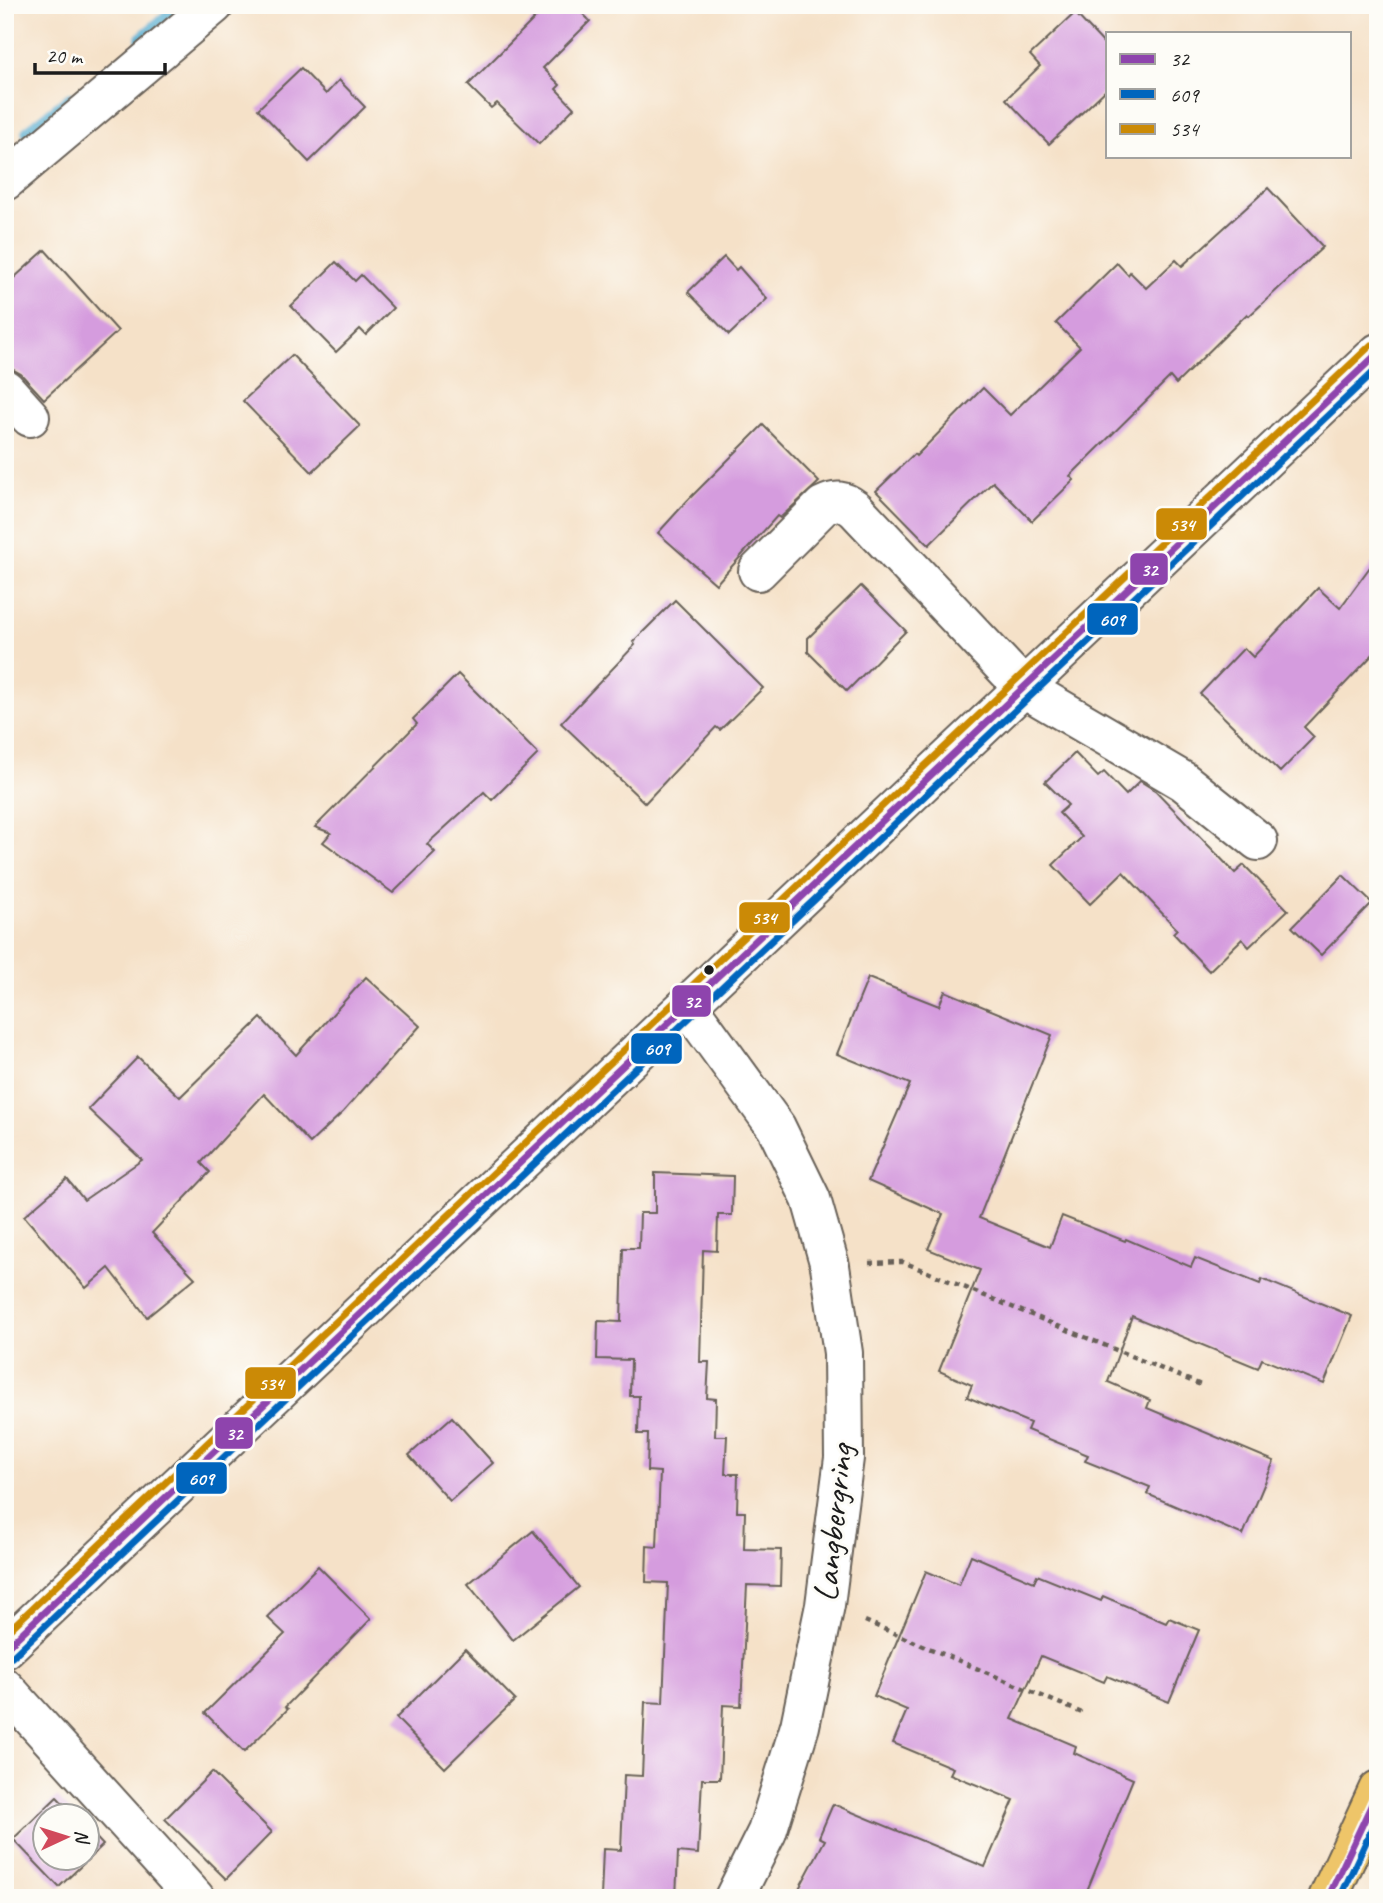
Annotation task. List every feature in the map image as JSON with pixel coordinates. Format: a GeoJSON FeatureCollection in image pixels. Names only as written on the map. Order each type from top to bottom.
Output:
{"type":"FeatureCollection","features":[{"type":"Feature","properties":{"kind":"main road"},"geometry":{"type":"LineString","coordinates":[[1328,1898],[1378,1790]]}},
{"type":"Feature","properties":{"kind":"street"},"geometry":{"type":"LineString","coordinates":[[5,181],[214,5]]}},
{"type":"Feature","properties":{"kind":"street"},"geometry":{"type":"LineString","coordinates":[[5,1649],[1378,353]]}},
{"type":"Feature","properties":{"kind":"street"},"geometry":{"type":"LineString","coordinates":[[5,389],[30,418]]}},
{"type":"Feature","properties":{"kind":"street"},"geometry":{"type":"LineString","coordinates":[[758,570],[823,506],[834,500],[845,501],[1024,688],[1183,781],[1258,841]]}},
{"type":"Feature","properties":{"kind":"street","name":"Langbergring"},"geometry":{"type":"LineString","coordinates":[[688,1006],[776,1127],[811,1199],[830,1266],[843,1353],[844,1458],[825,1605],[800,1726],[767,1832],[734,1898]]}},
{"type":"Feature","properties":{"kind":"street"},"geometry":{"type":"LineString","coordinates":[[5,1688],[195,1898]]}},
{"type":"Feature","properties":{"kind":"path"},"geometry":{"type":"LineString","coordinates":[[830,1266],[903,1262],[1201,1385]]}},
{"type":"Feature","properties":{"kind":"path"},"geometry":{"type":"LineString","coordinates":[[825,1605],[1082,1713]]}},
{"type":"Feature","properties":{"kind":"building"},"geometry":{"type":"Polygon","coordinates":[[[548,5],[574,5],[590,21],[543,68],[560,85],[556,89],[574,108],[539,144],[497,103],[491,108],[468,85],[548,5]]]}},
{"type":"Feature","properties":{"kind":"building"},"geometry":{"type":"Polygon","coordinates":[[[1075,13],[1106,46],[1106,90],[1049,144],[1006,99],[1040,66],[1030,55],[1075,13]]]}},
{"type":"Feature","properties":{"kind":"building"},"geometry":{"type":"Polygon","coordinates":[[[301,68],[326,94],[339,80],[365,107],[309,162],[258,109],[301,68]]]}},
{"type":"Feature","properties":{"kind":"building"},"geometry":{"type":"Polygon","coordinates":[[[1268,188],[1323,247],[1249,316],[1247,314],[1176,384],[1170,377],[1070,476],[1074,480],[1032,521],[993,482],[929,545],[876,491],[914,454],[916,456],[983,388],[1010,415],[1080,347],[1056,323],[1117,263],[1146,288],[1176,260],[1182,266],[1268,188]]]}},
{"type":"Feature","properties":{"kind":"building"},"geometry":{"type":"Polygon","coordinates":[[[45,250],[118,331],[44,399],[21,374],[5,368],[5,286],[45,250]]]}},
{"type":"Feature","properties":{"kind":"building"},"geometry":{"type":"Polygon","coordinates":[[[724,257],[736,270],[739,267],[767,299],[729,335],[688,292],[724,257]]]}},
{"type":"Feature","properties":{"kind":"building"},"geometry":{"type":"Polygon","coordinates":[[[336,262],[355,281],[361,275],[393,308],[366,335],[360,329],[336,352],[291,306],[336,262]]]}},
{"type":"Feature","properties":{"kind":"building"},"geometry":{"type":"Polygon","coordinates":[[[292,355],[360,426],[312,472],[243,401],[292,355]]]}},
{"type":"Feature","properties":{"kind":"building"},"geometry":{"type":"Polygon","coordinates":[[[763,425],[819,482],[780,518],[777,516],[716,584],[658,533],[763,425]]]}},
{"type":"Feature","properties":{"kind":"building"},"geometry":{"type":"Polygon","coordinates":[[[1378,556],[1378,649],[1304,727],[1314,737],[1280,772],[1200,694],[1244,648],[1253,657],[1318,588],[1340,608],[1378,556]]]}},
{"type":"Feature","properties":{"kind":"building"},"geometry":{"type":"Polygon","coordinates":[[[861,586],[906,631],[847,691],[808,652],[808,638],[861,586]]]}},
{"type":"Feature","properties":{"kind":"building"},"geometry":{"type":"Polygon","coordinates":[[[675,600],[763,688],[720,730],[716,727],[645,803],[561,723],[635,645],[633,642],[675,600]]]}},
{"type":"Feature","properties":{"kind":"building"},"geometry":{"type":"Polygon","coordinates":[[[458,674],[538,754],[492,800],[484,792],[427,844],[435,852],[393,893],[323,842],[331,833],[315,827],[417,724],[413,719],[458,674]]]}},
{"type":"Feature","properties":{"kind":"building"},"geometry":{"type":"Polygon","coordinates":[[[1075,753],[1098,777],[1104,772],[1126,795],[1140,781],[1156,791],[1235,873],[1244,865],[1288,910],[1249,947],[1242,939],[1209,971],[1173,933],[1177,929],[1123,872],[1090,904],[1053,865],[1082,837],[1059,813],[1068,805],[1045,782],[1075,753]]]}},
{"type":"Feature","properties":{"kind":"building"},"geometry":{"type":"Polygon","coordinates":[[[1343,875],[1372,903],[1321,955],[1292,927],[1343,875]]]}},
{"type":"Feature","properties":{"kind":"building"},"geometry":{"type":"Polygon","coordinates":[[[366,977],[420,1026],[343,1112],[310,1143],[264,1094],[201,1163],[210,1172],[152,1233],[195,1278],[147,1317],[109,1268],[86,1288],[24,1216],[67,1179],[84,1200],[142,1160],[88,1109],[138,1057],[180,1097],[261,1018],[296,1055],[366,977]]]}},
{"type":"Feature","properties":{"kind":"building"},"geometry":{"type":"Polygon","coordinates":[[[868,978],[939,1006],[945,991],[1052,1035],[979,1218],[1050,1247],[1062,1216],[1125,1241],[1126,1239],[1191,1267],[1195,1258],[1260,1284],[1262,1279],[1352,1316],[1324,1384],[1262,1359],[1258,1368],[1132,1316],[1108,1382],[1150,1400],[1147,1408],[1274,1461],[1243,1535],[1147,1494],[1150,1487],[1085,1461],[1088,1455],[1027,1430],[1030,1423],[967,1397],[972,1385],[939,1371],[980,1270],[928,1249],[943,1214],[868,1181],[910,1084],[837,1054],[868,978]]]}},
{"type":"Feature","properties":{"kind":"building"},"geometry":{"type":"Polygon","coordinates":[[[655,1173],[733,1176],[732,1215],[718,1215],[717,1251],[703,1250],[700,1362],[709,1362],[707,1398],[716,1399],[715,1436],[727,1436],[725,1474],[738,1474],[737,1512],[745,1512],[744,1549],[781,1550],[780,1586],[747,1585],[741,1706],[723,1705],[720,1779],[702,1779],[698,1854],[678,1852],[676,1898],[601,1898],[603,1849],[621,1850],[624,1775],[642,1776],[645,1702],[663,1703],[668,1583],[646,1582],[647,1546],[657,1547],[660,1472],[647,1471],[648,1434],[638,1434],[639,1396],[630,1396],[631,1360],[597,1359],[598,1321],[621,1322],[623,1248],[639,1248],[640,1213],[655,1213],[655,1173]]]}},
{"type":"Feature","properties":{"kind":"building"},"geometry":{"type":"Polygon","coordinates":[[[452,1417],[493,1463],[450,1501],[409,1455],[452,1417]]]}},
{"type":"Feature","properties":{"kind":"building"},"geometry":{"type":"Polygon","coordinates":[[[533,1531],[579,1587],[513,1640],[468,1584],[533,1531]]]}},
{"type":"Feature","properties":{"kind":"building"},"geometry":{"type":"Polygon","coordinates":[[[971,1555],[1034,1582],[1037,1575],[1101,1601],[1103,1596],[1166,1623],[1169,1618],[1199,1630],[1169,1702],[1107,1676],[1104,1682],[1041,1656],[1012,1719],[1076,1746],[1074,1753],[1133,1779],[1084,1898],[794,1898],[825,1840],[819,1837],[833,1804],[985,1867],[1014,1800],[950,1774],[953,1768],[893,1743],[907,1710],[874,1696],[926,1571],[959,1585],[971,1555]]]}},
{"type":"Feature","properties":{"kind":"building"},"geometry":{"type":"Polygon","coordinates":[[[318,1566],[371,1619],[285,1707],[288,1709],[244,1752],[205,1713],[285,1634],[267,1617],[318,1566]]]}},
{"type":"Feature","properties":{"kind":"building"},"geometry":{"type":"Polygon","coordinates":[[[465,1649],[515,1700],[445,1768],[396,1718],[465,1649]]]}},
{"type":"Feature","properties":{"kind":"building"},"geometry":{"type":"Polygon","coordinates":[[[212,1772],[272,1832],[226,1879],[165,1819],[212,1772]]]}},
{"type":"Feature","properties":{"kind":"building"},"geometry":{"type":"Polygon","coordinates":[[[32,1821],[32,1859],[13,1839],[32,1821]]]}},
{"type":"Feature","properties":{"kind":"building"},"geometry":{"type":"Polygon","coordinates":[[[44,1871],[76,1871],[59,1887],[44,1871]]]}},
{"type":"Feature","properties":{"kind":"waterway"},"geometry":{"type":"LineString","coordinates":[[141,38],[180,5]]}},
{"type":"Feature","properties":{"kind":"waterway"},"geometry":{"type":"LineString","coordinates":[[27,132],[70,98]]}},
{"type":"Feature","properties":{"kind":"transit line","name":"534"},"geometry":{"type":"LineString","coordinates":[[5,1634],[1371,345]]}},
{"type":"Feature","properties":{"kind":"transit line","name":"32"},"geometry":{"type":"LineString","coordinates":[[5,1649],[1378,353]]}},
{"type":"Feature","properties":{"kind":"transit line","name":"609"},"geometry":{"type":"LineString","coordinates":[[12,1657],[1378,368]]}},
{"type":"Feature","properties":{"kind":"transit line","name":"32"},"geometry":{"type":"LineString","coordinates":[[1328,1898],[1378,1791]]}},
{"type":"Feature","properties":{"kind":"transit line","name":"609"},"geometry":{"type":"LineString","coordinates":[[1340,1898],[1378,1816]]}}]}
